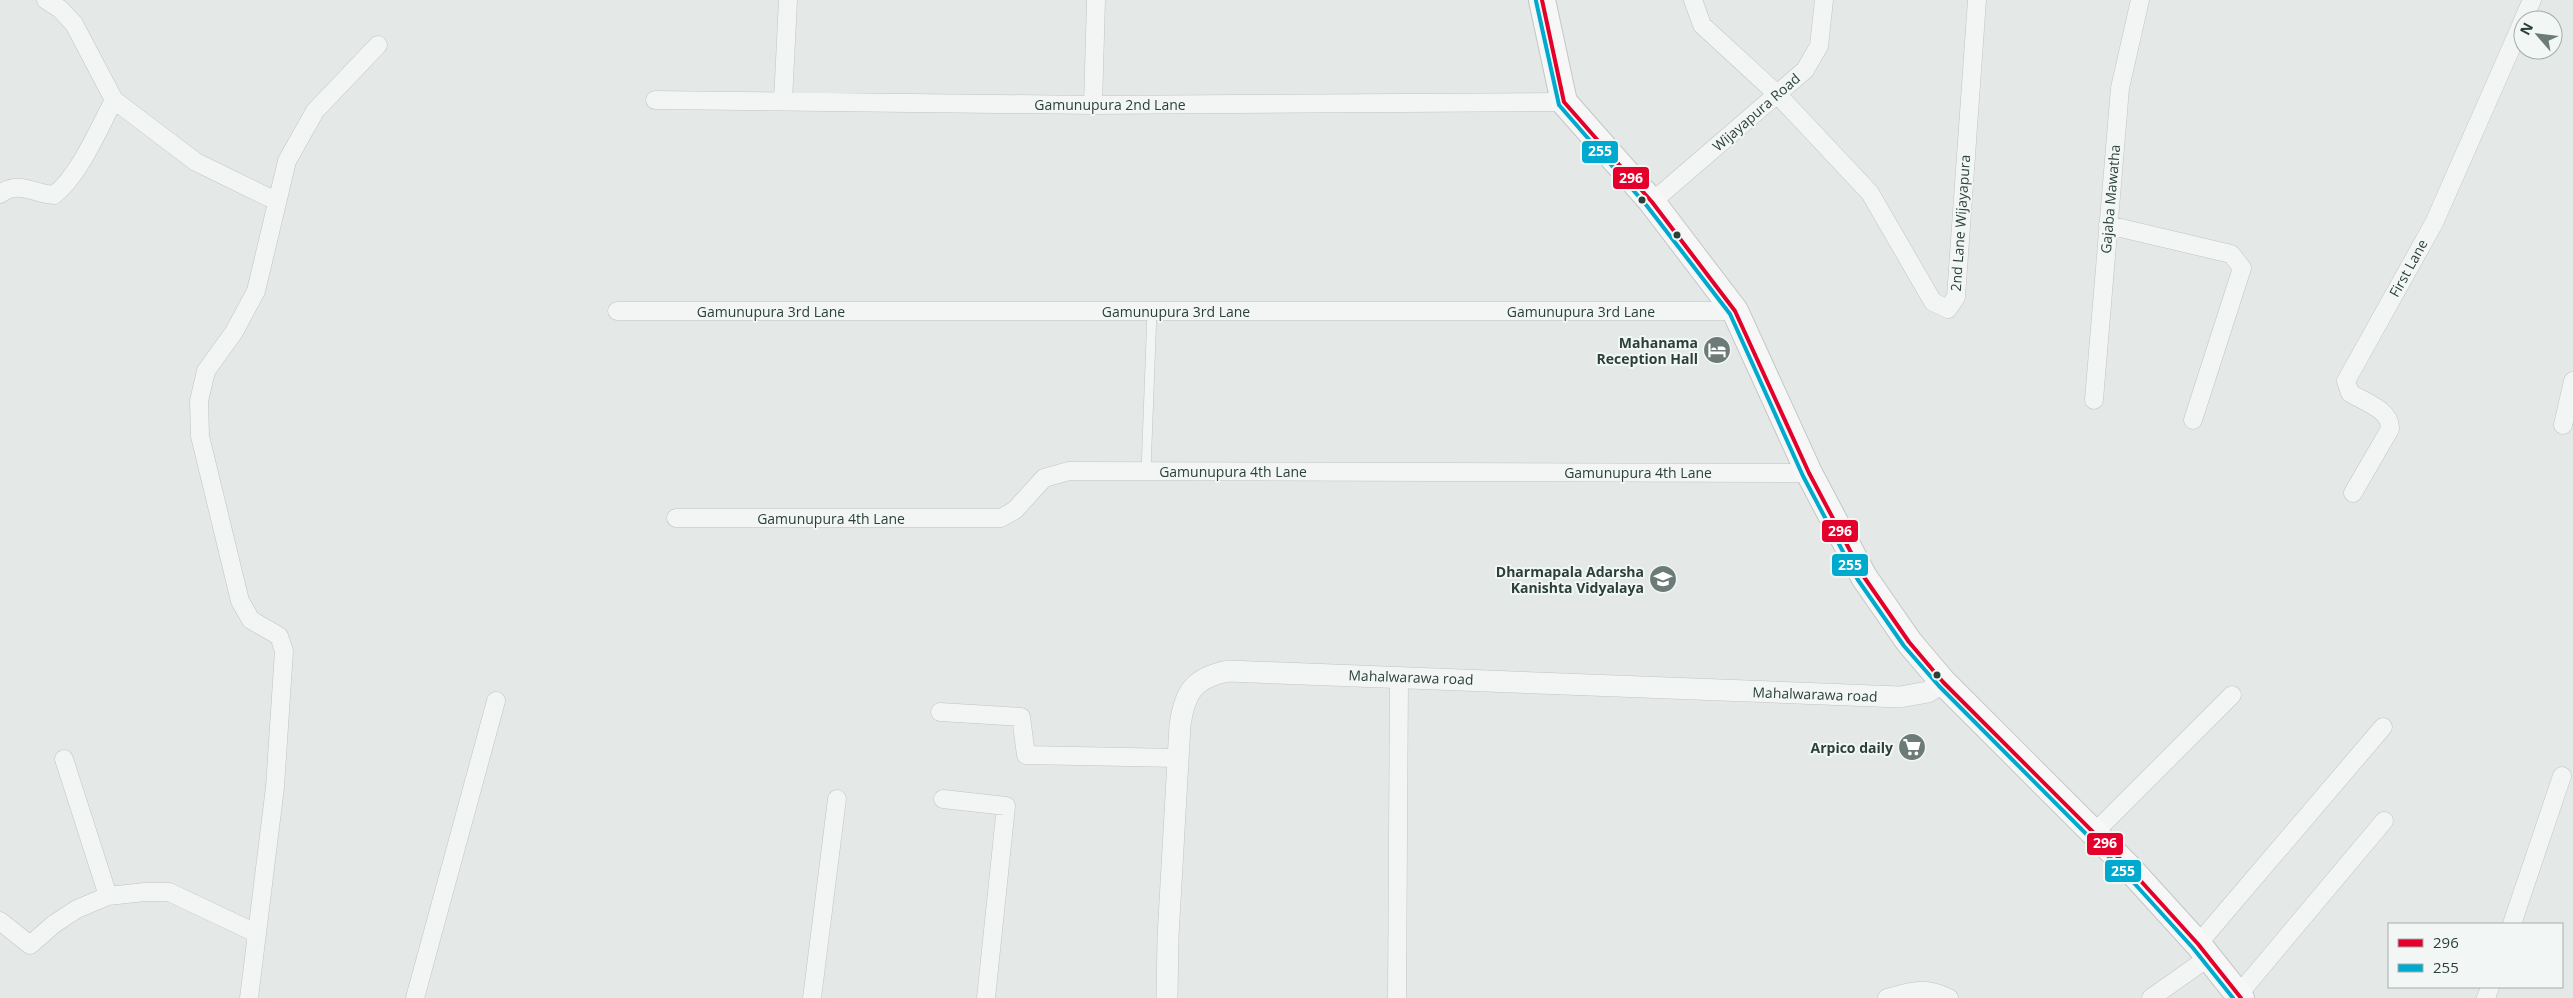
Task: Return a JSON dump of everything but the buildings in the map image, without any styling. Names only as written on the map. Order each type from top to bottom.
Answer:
[{"type":"main road","points":[[1542,0],[1564,102],[1652,202],[1735,311],[1809,473],[1864,577],[1909,642],[1943,682],[2094,833],[2204,950],[2239,996]]},
{"type":"street","points":[[46,0],[60,9],[74,24],[114,100],[196,162],[276,201]]},
{"type":"street","points":[[783,101],[788,0]]},
{"type":"street","points":[[1093,105],[1096,0]]},
{"type":"street","name":"2nd Lane Wijayapura","points":[[1693,0],[1702,25],[1778,95],[1870,193],[1933,302],[1948,309],[1956,297],[1977,0]]},
{"type":"street","name":"Wijayapura Road","points":[[1652,202],[1805,70],[1819,46],[1824,0]]},
{"type":"street","name":"Gajaba Mawatha","points":[[2094,400],[2120,88],[2140,0]]},
{"type":"street","name":"First Lane","points":[[2353,493],[2390,429],[2390,420],[2386,415],[2350,393],[2346,381],[2434,223],[2513,43]]},
{"type":"street","points":[[249,998],[275,787],[284,651],[278,636],[251,620],[240,601],[200,436],[199,401],[206,371],[234,332],[256,291],[266,257],[276,201],[287,161],[316,111],[378,45]]},
{"type":"street","points":[[0,194],[7,189],[18,186],[46,195],[54,195],[60,191],[72,175],[114,100]]},
{"type":"street","name":"Gamunupura 2nd Lane","points":[[655,100],[1093,105],[1564,102]]},
{"type":"street","points":[[2108,225],[2231,254],[2242,268],[2193,420]]},
{"type":"street","name":"Gamunupura 3rd Lane","points":[[617,310],[1735,311]]},
{"type":"street","points":[[2563,425],[2573,381]]},
{"type":"street","name":"Gamunupura 4th Lane","points":[[676,518],[1001,518],[1015,510],[1044,478],[1069,471],[1809,473]]},
{"type":"street","name":"Mahalwarawa road","points":[[1167,998],[1168,937],[1178,758],[1183,704],[1190,690],[1211,674],[1228,671],[1900,697],[1928,692],[1943,682]]},
{"type":"street","points":[[1397,998],[1400,677]]},
{"type":"street","points":[[2094,833],[2232,694]]},
{"type":"street","points":[[415,998],[496,701]]},
{"type":"street","points":[[940,712],[1021,717],[1026,755],[1178,758]]},
{"type":"street","points":[[2150,998],[2204,950],[2383,727]]},
{"type":"street","points":[[64,759],[108,896]]},
{"type":"street","points":[[2512,923],[2562,776]]},
{"type":"street","points":[[943,799],[1006,806],[986,998]]},
{"type":"street","points":[[812,998],[837,800]]},
{"type":"street","points":[[2239,996],[2384,821]]},
{"type":"street","points":[[0,921],[30,945],[54,924],[77,909],[108,896],[145,892],[169,892],[256,933]]},
{"type":"street","points":[[1887,998],[1920,990],[1930,990],[1949,998]]},
{"type":"lane","points":[[1146,471],[1152,311]]},
{"type":"transit line","name":"296","points":[[1542,0],[1564,102],[1652,202],[1735,311],[1809,473],[1864,577],[1909,642],[1943,682],[2129,868],[2198,944],[2241,998]]},
{"type":"transit line","name":"255","points":[[1536,1],[1559,105],[1647,206],[1730,314],[1803,476],[1858,580],[1904,646],[1939,686],[2124,872],[2193,948],[2233,998]]},
{"type":"place","name":"Mahanama Reception Hall","points":[[1717,350]]},
{"type":"place","name":"Dharmapala Adarsha Kanishta Vidyalaya","points":[[1663,579]]},
{"type":"place","name":"Arpico daily","points":[[1912,747]]}]
